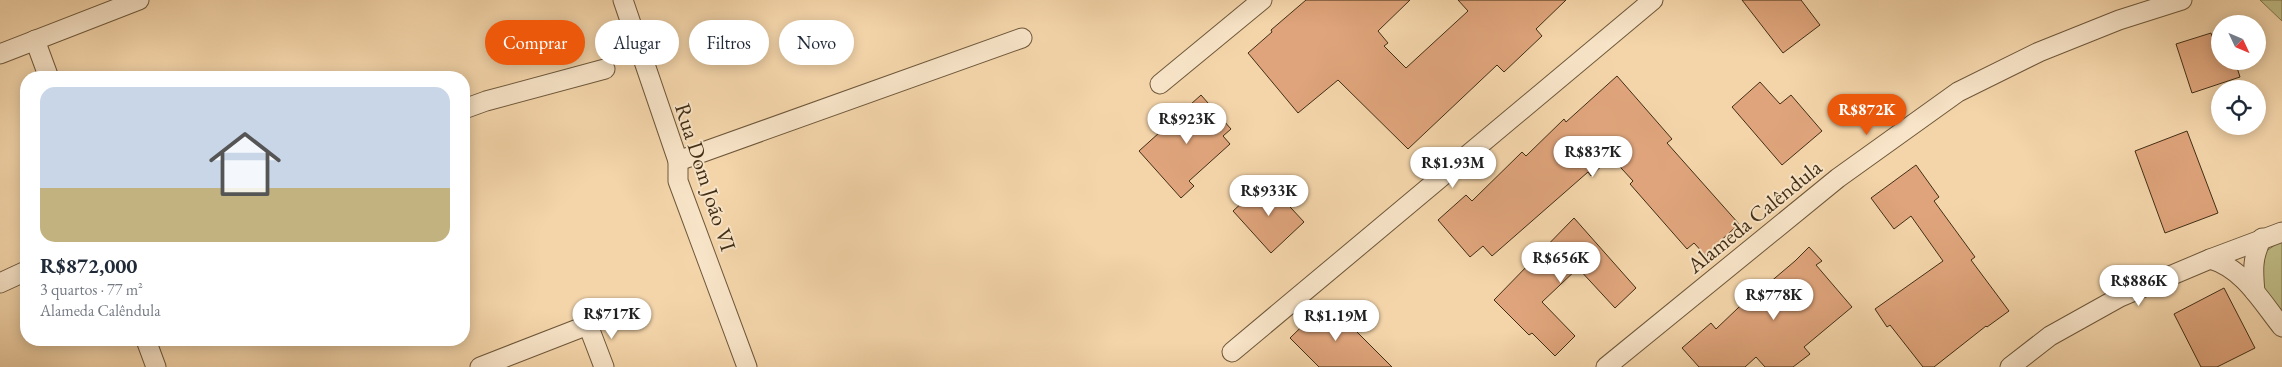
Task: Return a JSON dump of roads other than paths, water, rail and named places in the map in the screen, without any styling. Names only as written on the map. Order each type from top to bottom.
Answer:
[{"type":"street","points":[[0,54],[139,0]]},
{"type":"street","name":"Rua Dom João VI","points":[[623,0],[678,161],[678,181],[747,367]]},
{"type":"street","points":[[1160,84],[1262,0]]},
{"type":"street","points":[[1232,352],[1653,0]]},
{"type":"street","name":"Alameda Calêndula","points":[[1606,367],[1838,178],[1958,92],[2039,52],[2119,20],[2182,0]]},
{"type":"street","points":[[678,161],[1022,38]]},
{"type":"street","points":[[35,40],[46,71]]},
{"type":"street","points":[[470,107],[605,69]]},
{"type":"street","points":[[2010,367],[2050,336],[2120,297],[2262,238],[2282,232]]},
{"type":"street","points":[[2255,292],[2252,266],[2255,252],[2262,238]]},
{"type":"street","points":[[2210,259],[2223,263],[2235,270],[2282,327]]},
{"type":"street","points":[[0,282],[20,274]]},
{"type":"street","points":[[480,367],[588,325],[604,367]]},
{"type":"street","points":[[148,346],[156,367]]}]
